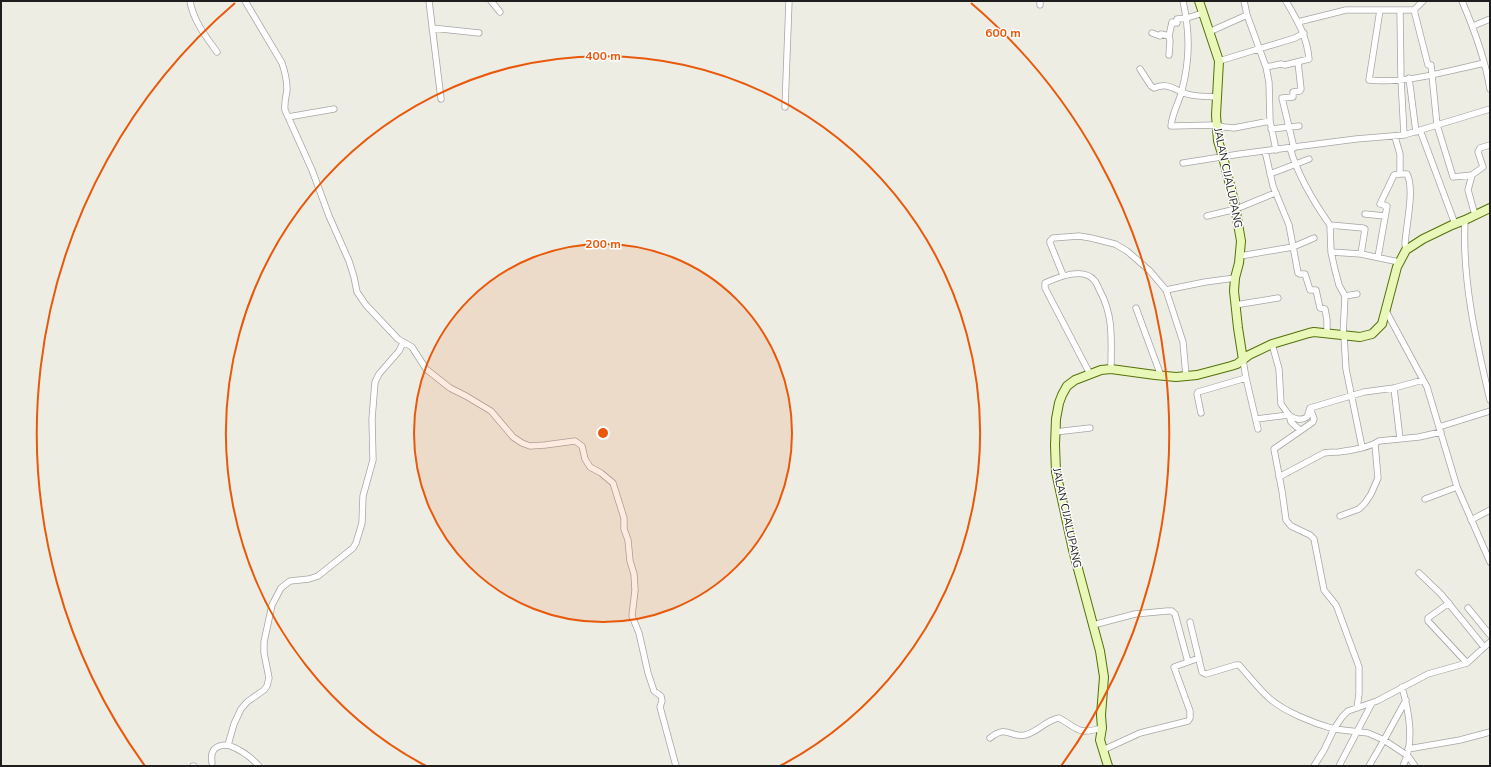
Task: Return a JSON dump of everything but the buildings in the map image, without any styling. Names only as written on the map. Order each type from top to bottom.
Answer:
[{"type":"street","points":[[190,1],[193,12],[201,29],[217,52]]},
{"type":"street","points":[[245,1],[282,63],[286,75],[287,88],[284,103],[285,110],[312,170],[329,216],[349,261],[358,295],[390,332],[403,343],[412,347],[426,369],[450,388],[491,411],[513,437],[530,446],[575,441],[582,446],[585,459],[590,467],[601,473],[613,483],[624,518],[624,529],[628,540],[630,561],[634,574],[635,590],[632,616],[639,632],[648,673],[654,690],[661,696],[662,701],[660,707],[676,766]]},
{"type":"street","points":[[429,1],[441,99]]},
{"type":"street","points":[[491,1],[500,12]]},
{"type":"street","points":[[785,107],[789,1]]},
{"type":"street","points":[[1183,1],[1187,18],[1189,48],[1182,91],[1172,116],[1171,126],[1216,125],[1234,128],[1270,121]]},
{"type":"street","name":"JALAN CIJALUPANG","points":[[1108,766],[1100,740],[1102,728],[1101,715],[1104,677],[1100,651],[1073,550],[1056,472],[1055,432],[1059,402],[1064,390],[1075,380],[1090,374],[1111,369],[1161,376],[1186,376],[1214,372],[1237,364],[1243,360],[1234,291],[1241,241],[1236,208],[1224,157],[1218,141],[1216,125],[1216,97],[1219,61],[1199,1]]},
{"type":"street","points":[[1244,1],[1247,15],[1266,66],[1269,82],[1270,121],[1276,150]]},
{"type":"street","points":[[1266,66],[1309,59],[1307,42],[1304,33],[1286,1]]},
{"type":"street","points":[[1298,22],[1346,10],[1414,10],[1423,1]]},
{"type":"street","points":[[1462,1],[1473,26],[1490,89]]},
{"type":"street","points":[[1380,10],[1368,80],[1380,81],[1433,75],[1484,63]]},
{"type":"street","points":[[1400,10],[1401,79],[1404,135]]},
{"type":"street","points":[[1414,10],[1428,65],[1431,65],[1437,125],[1453,177],[1472,175],[1483,166],[1478,150],[1490,145]]},
{"type":"street","points":[[1169,55],[1169,36],[1172,22],[1177,23],[1177,19],[1187,18],[1203,12]]},
{"type":"street","points":[[1209,32],[1247,15]]},
{"type":"street","points":[[1473,26],[1490,19]]},
{"type":"street","points":[[432,28],[479,33]]},
{"type":"street","points":[[1152,33],[1160,36],[1161,34],[1169,36]]},
{"type":"street","points":[[1219,61],[1295,38],[1304,33]]},
{"type":"street","points":[[1298,62],[1301,89],[1300,91],[1294,92],[1293,97],[1282,98],[1284,110],[1286,110],[1294,164],[1317,207],[1330,225],[1331,252],[1339,285],[1345,296],[1344,335],[1346,370],[1362,447]]},
{"type":"street","points":[[1140,69],[1151,86],[1154,88],[1162,85],[1172,86],[1188,94],[1216,97]]},
{"type":"street","points":[[1409,78],[1418,131],[1455,224]]},
{"type":"street","points":[[1183,163],[1356,139],[1395,137],[1490,108]]},
{"type":"street","points":[[288,118],[334,109]]},
{"type":"street","points":[[1271,129],[1299,126]]},
{"type":"street","points":[[1395,137],[1400,154],[1400,174]]},
{"type":"street","points":[[1265,151],[1270,174],[1294,247],[1298,273],[1305,274],[1310,290],[1316,290],[1320,308],[1325,309],[1327,334]]},
{"type":"street","points":[[1270,174],[1309,159]]},
{"type":"street","points":[[1378,257],[1387,206],[1380,204],[1394,175],[1400,174],[1407,174],[1410,183],[1406,250]]},
{"type":"street","points":[[1472,175],[1468,190],[1475,215]]},
{"type":"street","points":[[1207,216],[1236,208],[1276,193]]},
{"type":"street","points":[[1258,429],[1243,360],[1249,355],[1272,344],[1314,332],[1360,337],[1372,334],[1382,324],[1399,262],[1406,250],[1423,239],[1490,208]]},
{"type":"street","points":[[1365,214],[1385,216]]},
{"type":"street","points":[[1465,220],[1464,247],[1474,327],[1490,400]]},
{"type":"street","points":[[1330,225],[1364,229],[1361,254]]},
{"type":"street","points":[[1063,275],[1050,243],[1053,238],[1079,236],[1092,238],[1115,244],[1127,251],[1145,267],[1166,290],[1183,342],[1186,376]]},
{"type":"street","points":[[1240,256],[1294,247],[1314,238]]},
{"type":"street","points":[[1331,252],[1361,254],[1399,262]]},
{"type":"street","points":[[1090,374],[1044,288],[1045,283],[1063,275],[1080,274],[1095,280],[1109,309],[1111,369]]},
{"type":"street","points":[[1166,290],[1235,278]]},
{"type":"street","points":[[1345,296],[1357,294]]},
{"type":"street","points":[[1235,305],[1278,298]]},
{"type":"street","points":[[1136,308],[1161,376]]},
{"type":"street","points":[[1386,311],[1423,380],[1430,397],[1457,487],[1490,562]]},
{"type":"street","points":[[228,745],[234,724],[241,709],[247,702],[264,690],[267,686],[269,678],[264,653],[264,642],[272,604],[281,588],[290,581],[309,579],[318,576],[356,543],[362,523],[363,496],[373,460],[372,419],[375,382],[379,374],[399,351],[403,343]]},
{"type":"street","points":[[1272,344],[1278,369],[1281,404],[1292,422],[1300,430]]},
{"type":"street","points":[[1201,413],[1198,392],[1246,378]]},
{"type":"street","points":[[1310,408],[1351,396],[1394,388],[1423,380]]},
{"type":"street","points":[[1394,388],[1400,439]]},
{"type":"street","points":[[1256,419],[1288,414],[1295,419],[1305,419],[1310,408]]},
{"type":"street","points":[[1310,408],[1314,421],[1274,449],[1286,520],[1290,526],[1310,535],[1314,539],[1324,590],[1336,605],[1357,661],[1360,680],[1357,708]]},
{"type":"street","points":[[1279,477],[1324,453],[1362,447],[1375,444],[1379,441],[1419,437],[1490,410]]},
{"type":"street","points":[[1055,432],[1090,428]]},
{"type":"street","points":[[1340,516],[1359,509],[1371,494],[1378,478],[1375,444]]},
{"type":"street","points":[[1425,499],[1457,487]]},
{"type":"street","points":[[1471,520],[1490,510]]},
{"type":"street","points":[[1419,573],[1449,603],[1484,647]]},
{"type":"street","points":[[1449,603],[1428,618],[1428,621],[1467,663]]},
{"type":"street","points":[[1468,608],[1490,635]]},
{"type":"street","points":[[1092,625],[1135,614],[1167,611],[1172,612],[1175,614],[1188,662]]},
{"type":"street","points":[[1190,622],[1203,673],[1236,665],[1239,666],[1269,698],[1281,707],[1322,726],[1374,735],[1408,756],[1415,766]]},
{"type":"street","points":[[1314,766],[1334,729],[1345,713],[1372,703],[1428,674],[1467,663],[1490,642]]},
{"type":"street","points":[[1103,750],[1140,733],[1188,721],[1190,718],[1190,711],[1174,669],[1175,666],[1199,658]]},
{"type":"street","points":[[1402,687],[1410,721],[1408,756],[1403,766]]},
{"type":"street","points":[[1369,766],[1406,700]]},
{"type":"street","points":[[1339,766],[1372,703]]},
{"type":"street","points":[[990,738],[996,732],[1005,731],[1026,735],[1050,720],[1059,718],[1081,731],[1088,732],[1102,728]]},
{"type":"street","points":[[1408,749],[1460,740],[1490,732]]},
{"type":"street","points":[[212,763],[211,756],[214,750],[223,745],[228,745],[243,753],[259,766]]}]
